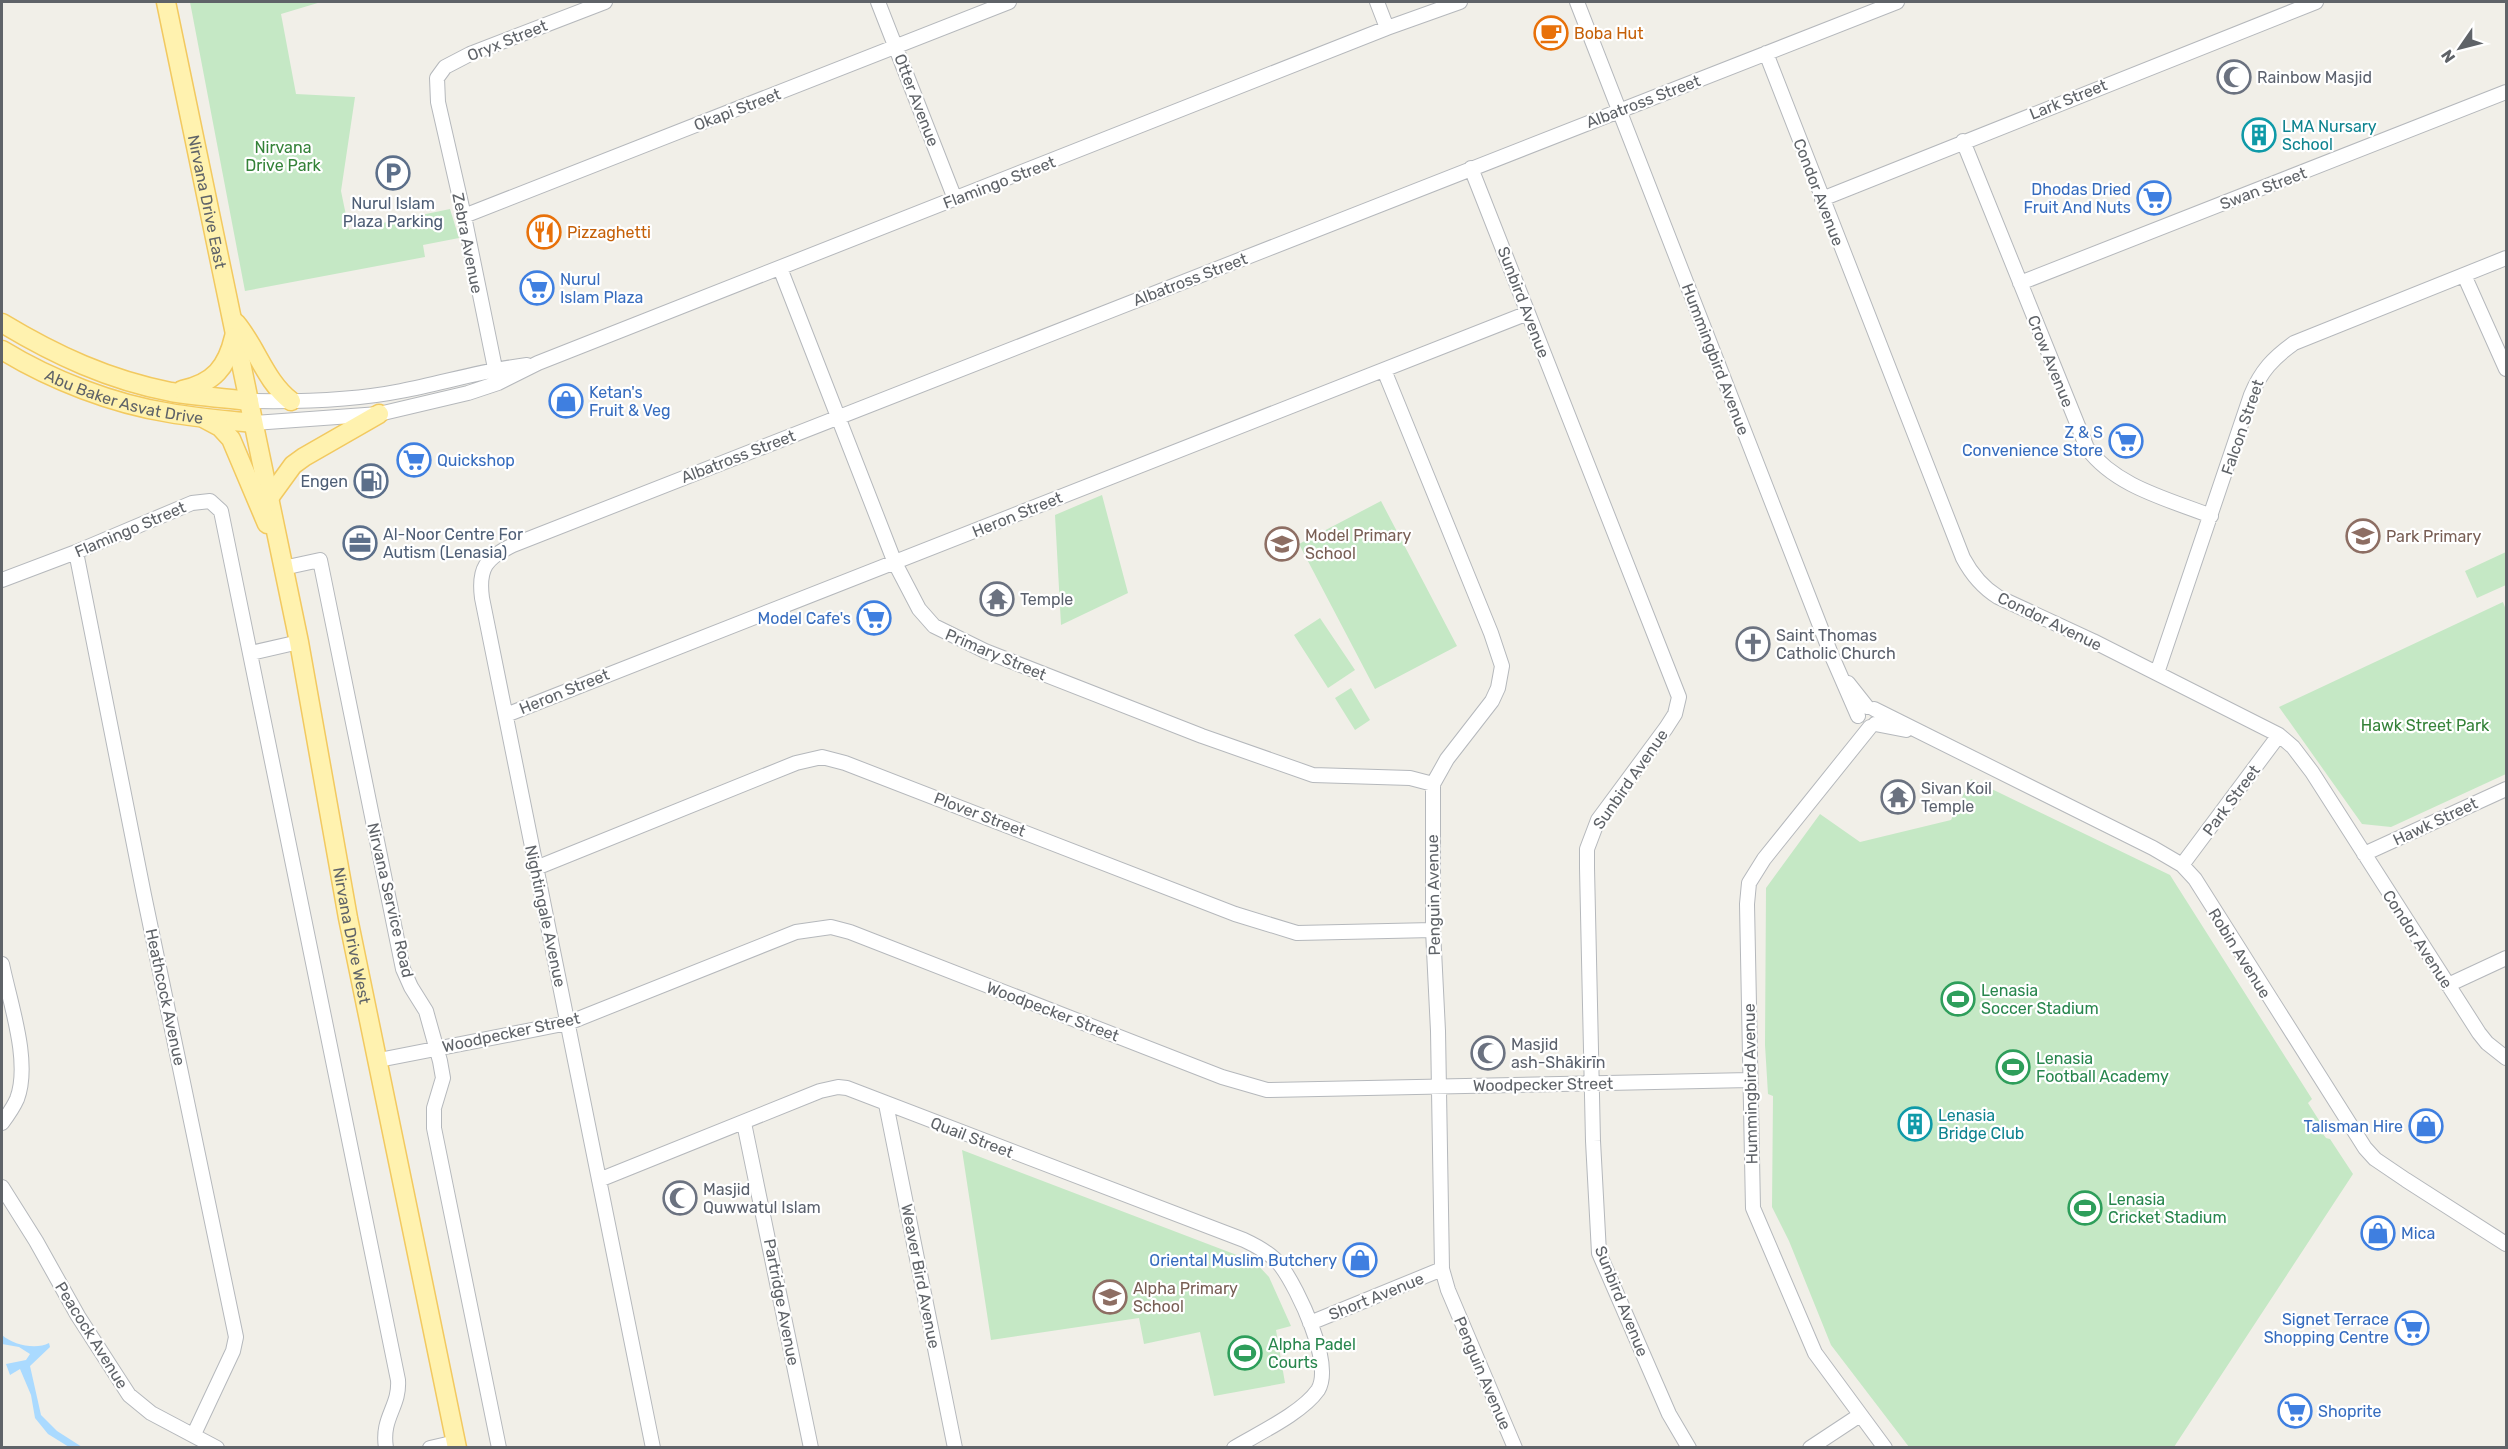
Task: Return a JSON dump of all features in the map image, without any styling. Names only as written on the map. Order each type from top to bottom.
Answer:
[{"type":"main road","name":"Nirvana Drive East","points":[[166,2],[253,423]]},
{"type":"main road","name":"Abu Baker Asvat Drive","points":[[2,323],[70,360],[119,378],[172,392],[249,401]]},
{"type":"main road","points":[[172,392],[197,387],[222,368],[231,352],[234,326]]},
{"type":"main road","points":[[234,326],[253,348],[275,387],[291,401]]},
{"type":"main road","name":"Abu Baker Asvat Drive","points":[[2,350],[48,373],[102,395],[169,413],[253,423]]},
{"type":"main road","points":[[269,498],[293,465],[379,414]]},
{"type":"main road","points":[[202,417],[220,427],[231,439],[280,559]]},
{"type":"main road","name":"Nirvana Drive West","points":[[253,423],[299,642],[348,918],[379,1060],[456,1445]]},
{"type":"street","name":"Oryx Street","points":[[438,102],[437,78],[445,67],[470,54],[605,2]]},
{"type":"street","name":"Otter Avenue","points":[[878,2],[955,199]]},
{"type":"street","name":"Okapi Street","points":[[464,216],[1009,2]]},
{"type":"street","points":[[1377,2],[1388,28]]},
{"type":"street","name":"Flamingo Street","points":[[253,423],[379,414],[498,383],[538,363],[1388,28],[1460,2]]},
{"type":"street","name":"Hummingbird Avenue","points":[[1577,2],[1827,643],[1840,672],[1867,717],[1850,750],[1764,859],[1749,883],[1747,904],[1751,1178],[1755,1217],[1815,1353],[1885,1448]]},
{"type":"street","name":"Albatross Street","points":[[487,562],[513,545],[1897,2]]},
{"type":"street","name":"Lark Street","points":[[1822,199],[2316,2]]},
{"type":"street","name":"Condor Avenue","points":[[1766,53],[1964,558],[1974,577],[1998,597],[2157,673],[2279,735],[2293,747],[2312,772],[2483,1038],[2506,1058]]},
{"type":"street","name":"Swan Street","points":[[2020,283],[2506,92]]},
{"type":"street","name":"Zebra Avenue","points":[[438,102],[464,216],[493,369],[498,383]]},
{"type":"street","name":"Crow Avenue","points":[[1963,141],[2080,433],[2094,457],[2108,470],[2129,483],[2211,516]]},
{"type":"street","name":"Sunbird Avenue","points":[[1471,168],[1679,697],[1675,714],[1666,728],[1598,820],[1587,849],[1596,1221],[1599,1252],[1669,1414],[1689,1448]]},
{"type":"street","name":"Falcon Street","points":[[2157,673],[2251,395],[2257,380],[2269,362],[2294,343],[2506,258]]},
{"type":"street","name":"Primary Street","points":[[780,268],[895,563],[926,619],[942,632],[1202,736],[1313,775],[1410,778],[1433,784]]},
{"type":"street","points":[[2464,275],[2506,369]]},
{"type":"street","name":"Heron Street","points":[[506,715],[1528,313]]},
{"type":"street","name":"Flamingo Street","points":[[249,401],[327,400],[402,391],[493,369],[538,363]]},
{"type":"street","name":"Penguin Avenue","points":[[1384,370],[1491,633],[1502,666],[1498,688],[1492,701],[1447,759],[1433,784],[1432,930],[1439,1087],[1442,1269],[1448,1290],[1511,1446]]},
{"type":"street","name":"Flamingo Street","points":[[2,580],[76,552],[192,503],[210,501],[221,511],[224,520],[251,653]]},
{"type":"street","name":"Heathcock Avenue","points":[[76,552],[144,895],[236,1337],[233,1351],[194,1434]]},
{"type":"street","name":"Nirvana Service Road","points":[[280,559],[320,560],[403,969],[426,1011],[438,1048],[443,1078],[434,1108],[435,1128],[499,1448]]},
{"type":"street","name":"Nightingale Avenue","points":[[487,562],[481,578],[482,598],[653,1448]]},
{"type":"street","points":[[299,642],[251,653],[398,1380],[398,1395],[384,1428],[386,1448]]},
{"type":"street","name":"Robin Avenue","points":[[1867,717],[1902,722],[1917,732],[2153,848],[2182,865],[2194,879],[2365,1148],[2388,1168],[2506,1244]]},
{"type":"street","name":"Park Street","points":[[2182,865],[2279,735]]},
{"type":"street","name":"Plover Street","points":[[536,868],[796,763],[822,757],[845,763],[1235,914],[1284,930],[1311,933],[1432,930]]},
{"type":"street","name":"Hawk Street","points":[[2364,854],[2506,789]]},
{"type":"street","name":"Woodpecker Street","points":[[379,1060],[568,1023],[796,932],[831,927],[850,932],[1253,1087],[1281,1090],[1750,1080]]},
{"type":"street","points":[[2448,985],[2506,958]]},
{"type":"street","points":[[2,964],[22,1059],[18,1097],[13,1109],[2,1123]]},
{"type":"street","name":"Quail Street","points":[[599,1180],[820,1092],[838,1087],[846,1088],[1257,1246],[1281,1267],[1310,1323],[1322,1357],[1323,1376],[1317,1391],[1303,1405],[1234,1448]]},
{"type":"street","name":"Weaver Bird Avenue","points":[[886,1104],[955,1448]]},
{"type":"street","name":"Partridge Avenue","points":[[744,1123],[811,1448]]},
{"type":"street","name":"Peacock Avenue","points":[[2,1187],[118,1381],[138,1404],[217,1448]]},
{"type":"street","name":"Short Avenue","points":[[1310,1323],[1442,1269]]},
{"type":"street","points":[[1810,1448],[1860,1414]]},
{"type":"street","points":[[430,1448],[456,1445]]},
{"type":"green space","name":"Nirvana Drive Park","points":[[190,2],[321,2],[281,14],[296,94],[355,97],[341,191],[349,230],[450,209],[459,238],[423,245],[425,257],[245,291]]},
{"type":"green space","points":[[1102,495],[1128,593],[1061,625],[1055,515]]},
{"type":"green space","points":[[1381,501],[1457,646],[1375,689],[1299,544]]},
{"type":"green space","points":[[2506,552],[2506,585],[2477,598],[2465,571]]},
{"type":"green space","name":"Hawk Street Park","points":[[2503,602],[2506,610],[2506,774],[2391,827],[2362,824],[2279,707]]},
{"type":"green space","points":[[1320,618],[1355,670],[1328,688],[1294,635]]},
{"type":"green space","points":[[1351,688],[1370,720],[1355,730],[1335,698]]},
{"type":"green space","points":[[1971,779],[2170,875],[2312,1099],[2308,1103],[2322,1125],[2320,1130],[2326,1138],[2330,1139],[2353,1174],[2174,1447],[1909,1447],[1831,1345],[1789,1241],[1772,1207],[1773,1096],[1768,1094],[1765,1045],[1766,888],[1820,814],[1860,842],[1951,820]]},
{"type":"green space","points":[[962,1150],[1255,1262],[1269,1277],[1291,1326],[1276,1330],[1285,1383],[1214,1396],[1200,1332],[1144,1344],[1139,1318],[991,1340]]},
{"type":"water","points":[[2,1335],[25,1345],[38,1346],[49,1343],[50,1347],[30,1366],[41,1415],[57,1431],[82,1447],[69,1447],[48,1434],[35,1418],[31,1395],[20,1369],[10,1375],[6,1364],[26,1360],[30,1354],[19,1347],[2,1344]]},
{"type":"place","name":"Boba Hut","points":[[1551,33]]},
{"type":"place","name":"Rainbow Masjid","points":[[2234,77]]},
{"type":"place","name":"LMA Nursary School","points":[[2259,135]]},
{"type":"place","name":"Nurul Islam Plaza Parking","points":[[393,173]]},
{"type":"place","name":"Dhodas Dried Fruit And Nuts","points":[[2154,198]]},
{"type":"place","name":"Pizzaghetti","points":[[544,232]]},
{"type":"place","name":"Nurul Islam Plaza","points":[[537,288]]},
{"type":"place","name":"Ketan's Fruit & Veg","points":[[566,401]]},
{"type":"place","name":"Z & S Convenience Store","points":[[2126,441]]},
{"type":"place","name":"Quickshop","points":[[414,460]]},
{"type":"place","name":"Engen","points":[[371,481]]},
{"type":"place","name":"Park Primary","points":[[2363,536]]},
{"type":"place","name":"Al-Noor Centre For Autism (Lenasia)","points":[[360,543]]},
{"type":"place","name":"Model Primary School","points":[[1282,544]]},
{"type":"place","name":"Temple","points":[[997,599]]},
{"type":"place","name":"Model Cafe's","points":[[874,618]]},
{"type":"place","name":"Saint Thomas Catholic Church","points":[[1753,644]]},
{"type":"place","name":"Sivan Koil Temple","points":[[1898,797]]},
{"type":"place","name":"Lenasia Soccer Stadium","points":[[1958,999]]},
{"type":"place","name":"Masjid ash-Shākirīn","points":[[1488,1053]]},
{"type":"place","name":"Lenasia Football Academy","points":[[2013,1067]]},
{"type":"place","name":"Lenasia Bridge Club","points":[[1915,1124]]},
{"type":"place","name":"Talisman Hire","points":[[2426,1126]]},
{"type":"place","name":"Masjid Quwwatul Islam","points":[[680,1198]]},
{"type":"place","name":"Lenasia Cricket Stadium","points":[[2085,1208]]},
{"type":"place","name":"Mica","points":[[2378,1233]]},
{"type":"place","name":"Oriental Muslim Butchery","points":[[1360,1260]]},
{"type":"place","name":"Alpha Primary School","points":[[1110,1297]]},
{"type":"place","name":"Signet Terrace Shopping Centre","points":[[2412,1328]]},
{"type":"place","name":"Alpha Padel Courts","points":[[1245,1353]]},
{"type":"place","name":"Shoprite","points":[[2295,1411]]}]
